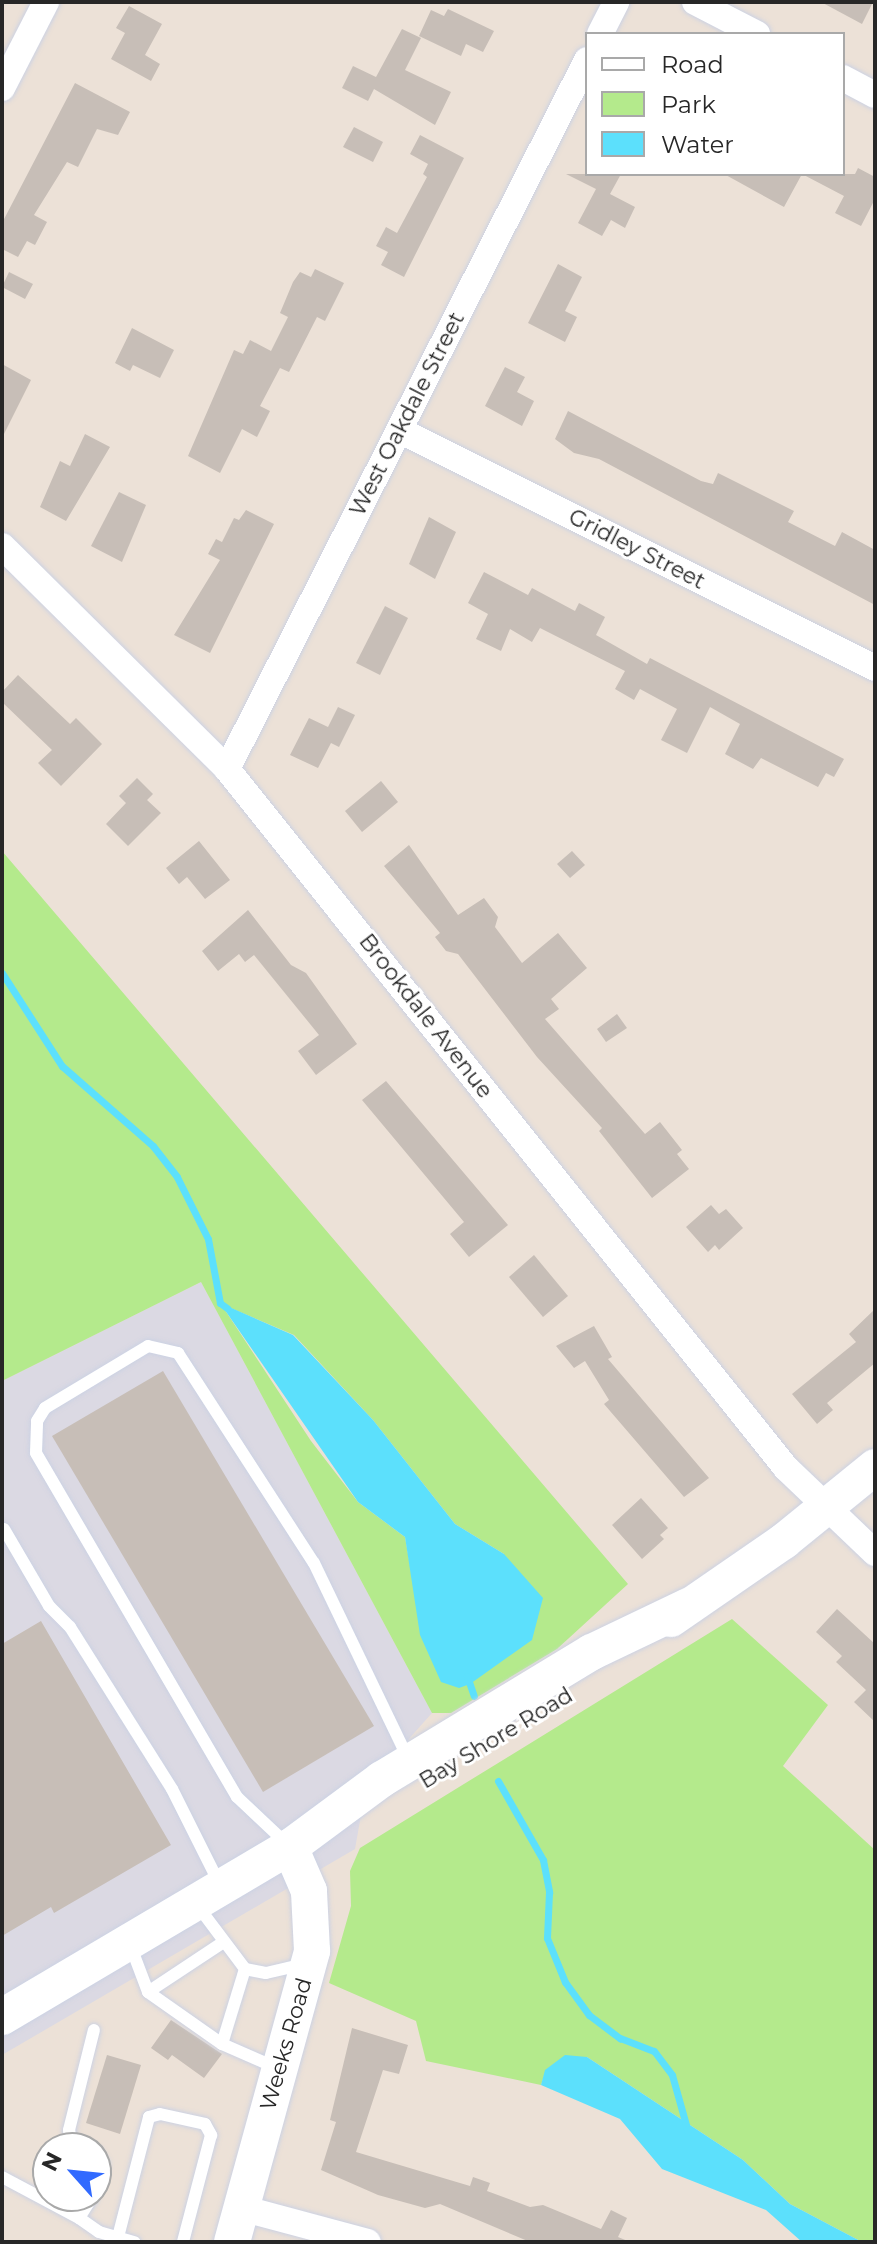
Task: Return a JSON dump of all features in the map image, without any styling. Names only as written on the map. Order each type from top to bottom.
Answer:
[{"type":"main road","name":"Bay Shore Road","points":[[290,1847],[394,1800],[606,1670],[688,1606],[826,1507],[875,1467]]},
{"type":"main road","name":"Bay Shore Road","points":[[2,2017],[290,1847],[410,1762],[592,1652],[688,1606]]},
{"type":"main road","name":"Weeks Road","points":[[236,2225],[314,1938],[312,1907],[290,1847]]},
{"type":"street","points":[[2,88],[46,2]]},
{"type":"street","points":[[601,32],[616,2]]},
{"type":"street","points":[[695,2],[753,32]]},
{"type":"street","name":"West Oakdale Street","points":[[227,769],[585,64]]},
{"type":"street","points":[[845,79],[875,95]]},
{"type":"street","name":"Gridley Street","points":[[399,430],[875,668]]},
{"type":"street","name":"Brookdale Avenue","points":[[2,546],[227,769],[786,1468],[875,1553]]},
{"type":"street","points":[[236,2225],[368,2242]]},
{"type":"lane","points":[[290,1847],[237,1797],[36,1453],[37,1421],[45,1408],[148,1346],[178,1353],[314,1563],[410,1762]]},
{"type":"lane","points":[[4,1529],[49,1606],[70,1627],[172,1789],[222,1943],[245,1969],[266,1973],[308,1964]]},
{"type":"lane","points":[[129,1942],[148,1992],[249,2060],[278,2068]]},
{"type":"lane","points":[[148,1992],[222,1943]]},
{"type":"lane","points":[[222,2044],[245,1969]]},
{"type":"lane","points":[[69,2132],[94,2030]]},
{"type":"lane","points":[[118,2237],[149,2117],[160,2114],[205,2124],[211,2135],[183,2242]]},
{"type":"lane","points":[[2,2177],[79,2218],[135,2242]]},
{"type":"lane","points":[[79,2218],[83,2212]]},
{"type":"shaded area","points":[[201,1282],[432,1713],[366,1787],[355,1849],[2,2055],[2,1381]]},
{"type":"green space","points":[[2,851],[628,1584],[557,1649],[451,1713],[432,1713],[201,1282],[2,1381]],"holes":[[[221,1304],[294,1335],[373,1420],[455,1524],[504,1554],[412,1577],[405,1537],[358,1502],[311,1441]]]},
{"type":"green space","points":[[732,1619],[828,1705],[783,1766],[875,1850],[875,2242],[862,2242],[790,2204],[743,2160],[587,2057],[546,2070],[541,2085],[426,2061],[416,2021],[329,1983],[351,1906],[350,1871],[360,1848]]},
{"type":"water","points":[[220,1303],[293,1335],[373,1420],[455,1524],[504,1554],[543,1598],[532,1640],[470,1684],[459,1688],[441,1682],[420,1635],[405,1537],[358,1502]]},
{"type":"water","points":[[565,2055],[587,2057],[743,2160],[790,2204],[862,2242],[802,2242],[766,2210],[662,2169],[620,2119],[541,2085],[545,2070]]},
{"type":"building","points":[[821,2],[873,2],[862,24]]},
{"type":"building","points":[[129,6],[162,24],[145,55],[160,64],[151,81],[111,59],[125,33],[116,28]]},
{"type":"building","points":[[448,9],[494,31],[483,52],[466,44],[461,56],[419,36],[431,10],[444,16]]},
{"type":"building","points":[[402,29],[421,38],[405,70],[451,92],[435,125],[374,89],[368,101],[342,88],[353,66],[376,77]]},
{"type":"building","points":[[75,83],[130,112],[118,135],[97,129],[78,167],[67,162],[34,215],[47,222],[35,245],[27,241],[18,257],[2,249],[2,223]]},
{"type":"building","points":[[354,127],[383,142],[373,162],[343,147]]},
{"type":"building","points":[[420,135],[464,158],[404,277],[381,265],[388,252],[376,246],[386,227],[397,233],[427,177],[423,174],[428,164],[410,154]]},
{"type":"building","points":[[858,168],[875,177],[875,199],[861,226],[835,213],[844,196],[806,176],[845,176],[855,174]]},
{"type":"building","points":[[566,174],[620,176],[610,194],[635,207],[625,228],[611,220],[602,236],[578,223],[596,189]]},
{"type":"building","points":[[728,176],[801,176],[784,207]]},
{"type":"building","points":[[558,264],[582,277],[565,311],[577,317],[565,342],[528,323]]},
{"type":"building","points":[[315,269],[344,283],[325,321],[317,317],[289,372],[280,368],[260,406],[270,411],[257,437],[242,429],[220,473],[188,456],[234,350],[243,354],[250,340],[271,351],[288,317],[280,313],[293,282],[300,272],[311,277]]},
{"type":"building","points":[[9,272],[33,284],[25,299],[2,287]]},
{"type":"building","points":[[132,328],[174,350],[160,378],[133,365],[130,371],[115,363]]},
{"type":"building","points":[[2,364],[31,380],[2,438]]},
{"type":"building","points":[[505,367],[525,377],[517,392],[534,401],[522,426],[485,406]]},
{"type":"building","points":[[568,411],[701,481],[713,484],[718,473],[794,511],[788,522],[835,546],[842,532],[875,550],[875,605],[599,459],[574,453],[555,439]]},
{"type":"building","points":[[85,434],[110,447],[66,521],[40,507],[60,461],[70,466]]},
{"type":"building","points":[[119,492],[146,505],[122,562],[91,546]]},
{"type":"building","points":[[246,510],[274,524],[210,653],[174,635],[220,560],[208,554],[216,539],[222,542],[234,518],[239,520]]},
{"type":"building","points":[[429,517],[456,532],[435,579],[409,564]]},
{"type":"building","points":[[484,572],[528,595],[532,588],[575,611],[579,603],[605,617],[596,635],[647,664],[650,658],[844,759],[834,777],[826,773],[818,787],[761,758],[753,769],[725,754],[740,724],[710,707],[687,753],[661,740],[677,709],[640,689],[634,700],[615,689],[625,671],[540,628],[532,642],[510,629],[501,651],[476,639],[488,614],[468,603]]},
{"type":"building","points":[[385,606],[408,618],[380,675],[356,663]]},
{"type":"building","points":[[18,675],[70,724],[76,718],[102,744],[61,786],[38,763],[52,750],[2,702],[2,692]]},
{"type":"building","points":[[338,707],[355,715],[339,747],[331,743],[318,768],[290,755],[309,718],[328,727]]},
{"type":"building","points":[[137,778],[153,794],[147,800],[161,813],[128,846],[106,824],[126,803],[119,796]]},
{"type":"building","points":[[381,781],[398,802],[362,832],[345,811]]},
{"type":"building","points":[[199,841],[230,880],[205,899],[187,877],[179,884],[166,868]]},
{"type":"building","points":[[409,845],[458,915],[484,898],[498,917],[495,927],[522,963],[558,933],[587,968],[551,999],[559,1009],[545,1019],[645,1134],[660,1122],[682,1150],[677,1154],[689,1169],[652,1198],[599,1131],[602,1128],[537,1057],[458,954],[446,951],[435,937],[440,933],[384,866]]},
{"type":"building","points":[[572,851],[585,865],[570,878],[557,864]]},
{"type":"building","points":[[248,910],[291,965],[306,973],[357,1044],[316,1075],[298,1051],[319,1035],[254,955],[245,962],[239,954],[218,971],[202,951]]},
{"type":"building","points":[[617,1014],[627,1028],[606,1042],[597,1029]]},
{"type":"building","points":[[386,1081],[508,1225],[469,1257],[450,1234],[464,1222],[362,1100]]},
{"type":"building","points":[[711,1205],[719,1214],[726,1209],[743,1228],[719,1250],[715,1245],[708,1252],[686,1227]]},
{"type":"building","points":[[534,1255],[568,1296],[543,1317],[509,1277]]},
{"type":"building","points":[[875,1309],[875,1363],[827,1403],[833,1410],[817,1424],[792,1394],[856,1342],[849,1334]]},
{"type":"building","points":[[594,1326],[612,1357],[608,1359],[709,1478],[684,1497],[604,1404],[609,1400],[585,1361],[574,1368],[556,1346]]},
{"type":"building","points":[[163,1371],[374,1726],[263,1792],[52,1436]]},
{"type":"building","points":[[641,1498],[668,1528],[660,1535],[664,1539],[642,1559],[612,1525]]},
{"type":"building","points":[[837,1609],[875,1644],[875,1722],[854,1702],[866,1690],[836,1662],[842,1656],[816,1632]]},
{"type":"building","points":[[41,1621],[171,1845],[54,1913],[51,1907],[2,1936],[2,1644]]},
{"type":"building","points":[[171,2020],[222,2054],[204,2078],[172,2055],[168,2060],[151,2048]]},
{"type":"building","points":[[352,2028],[408,2045],[399,2074],[383,2070],[356,2152],[470,2186],[473,2177],[490,2183],[487,2191],[530,2207],[543,2205],[601,2229],[611,2210],[627,2218],[618,2237],[630,2242],[530,2242],[440,2204],[425,2208],[378,2195],[321,2170],[336,2122],[330,2120]]},
{"type":"building","points":[[107,2055],[141,2065],[120,2134],[86,2123]]},
{"type":"waterway","points":[[2,973],[62,1066],[153,1146],[177,1177],[208,1239],[220,1303],[227,1308]]},
{"type":"waterway","points":[[467,1676],[474,1696]]},
{"type":"waterway","points":[[498,1781],[543,1860],[549,1892],[547,1938],[565,1982],[589,2015],[620,2038],[654,2051],[672,2075],[688,2132]]}]
